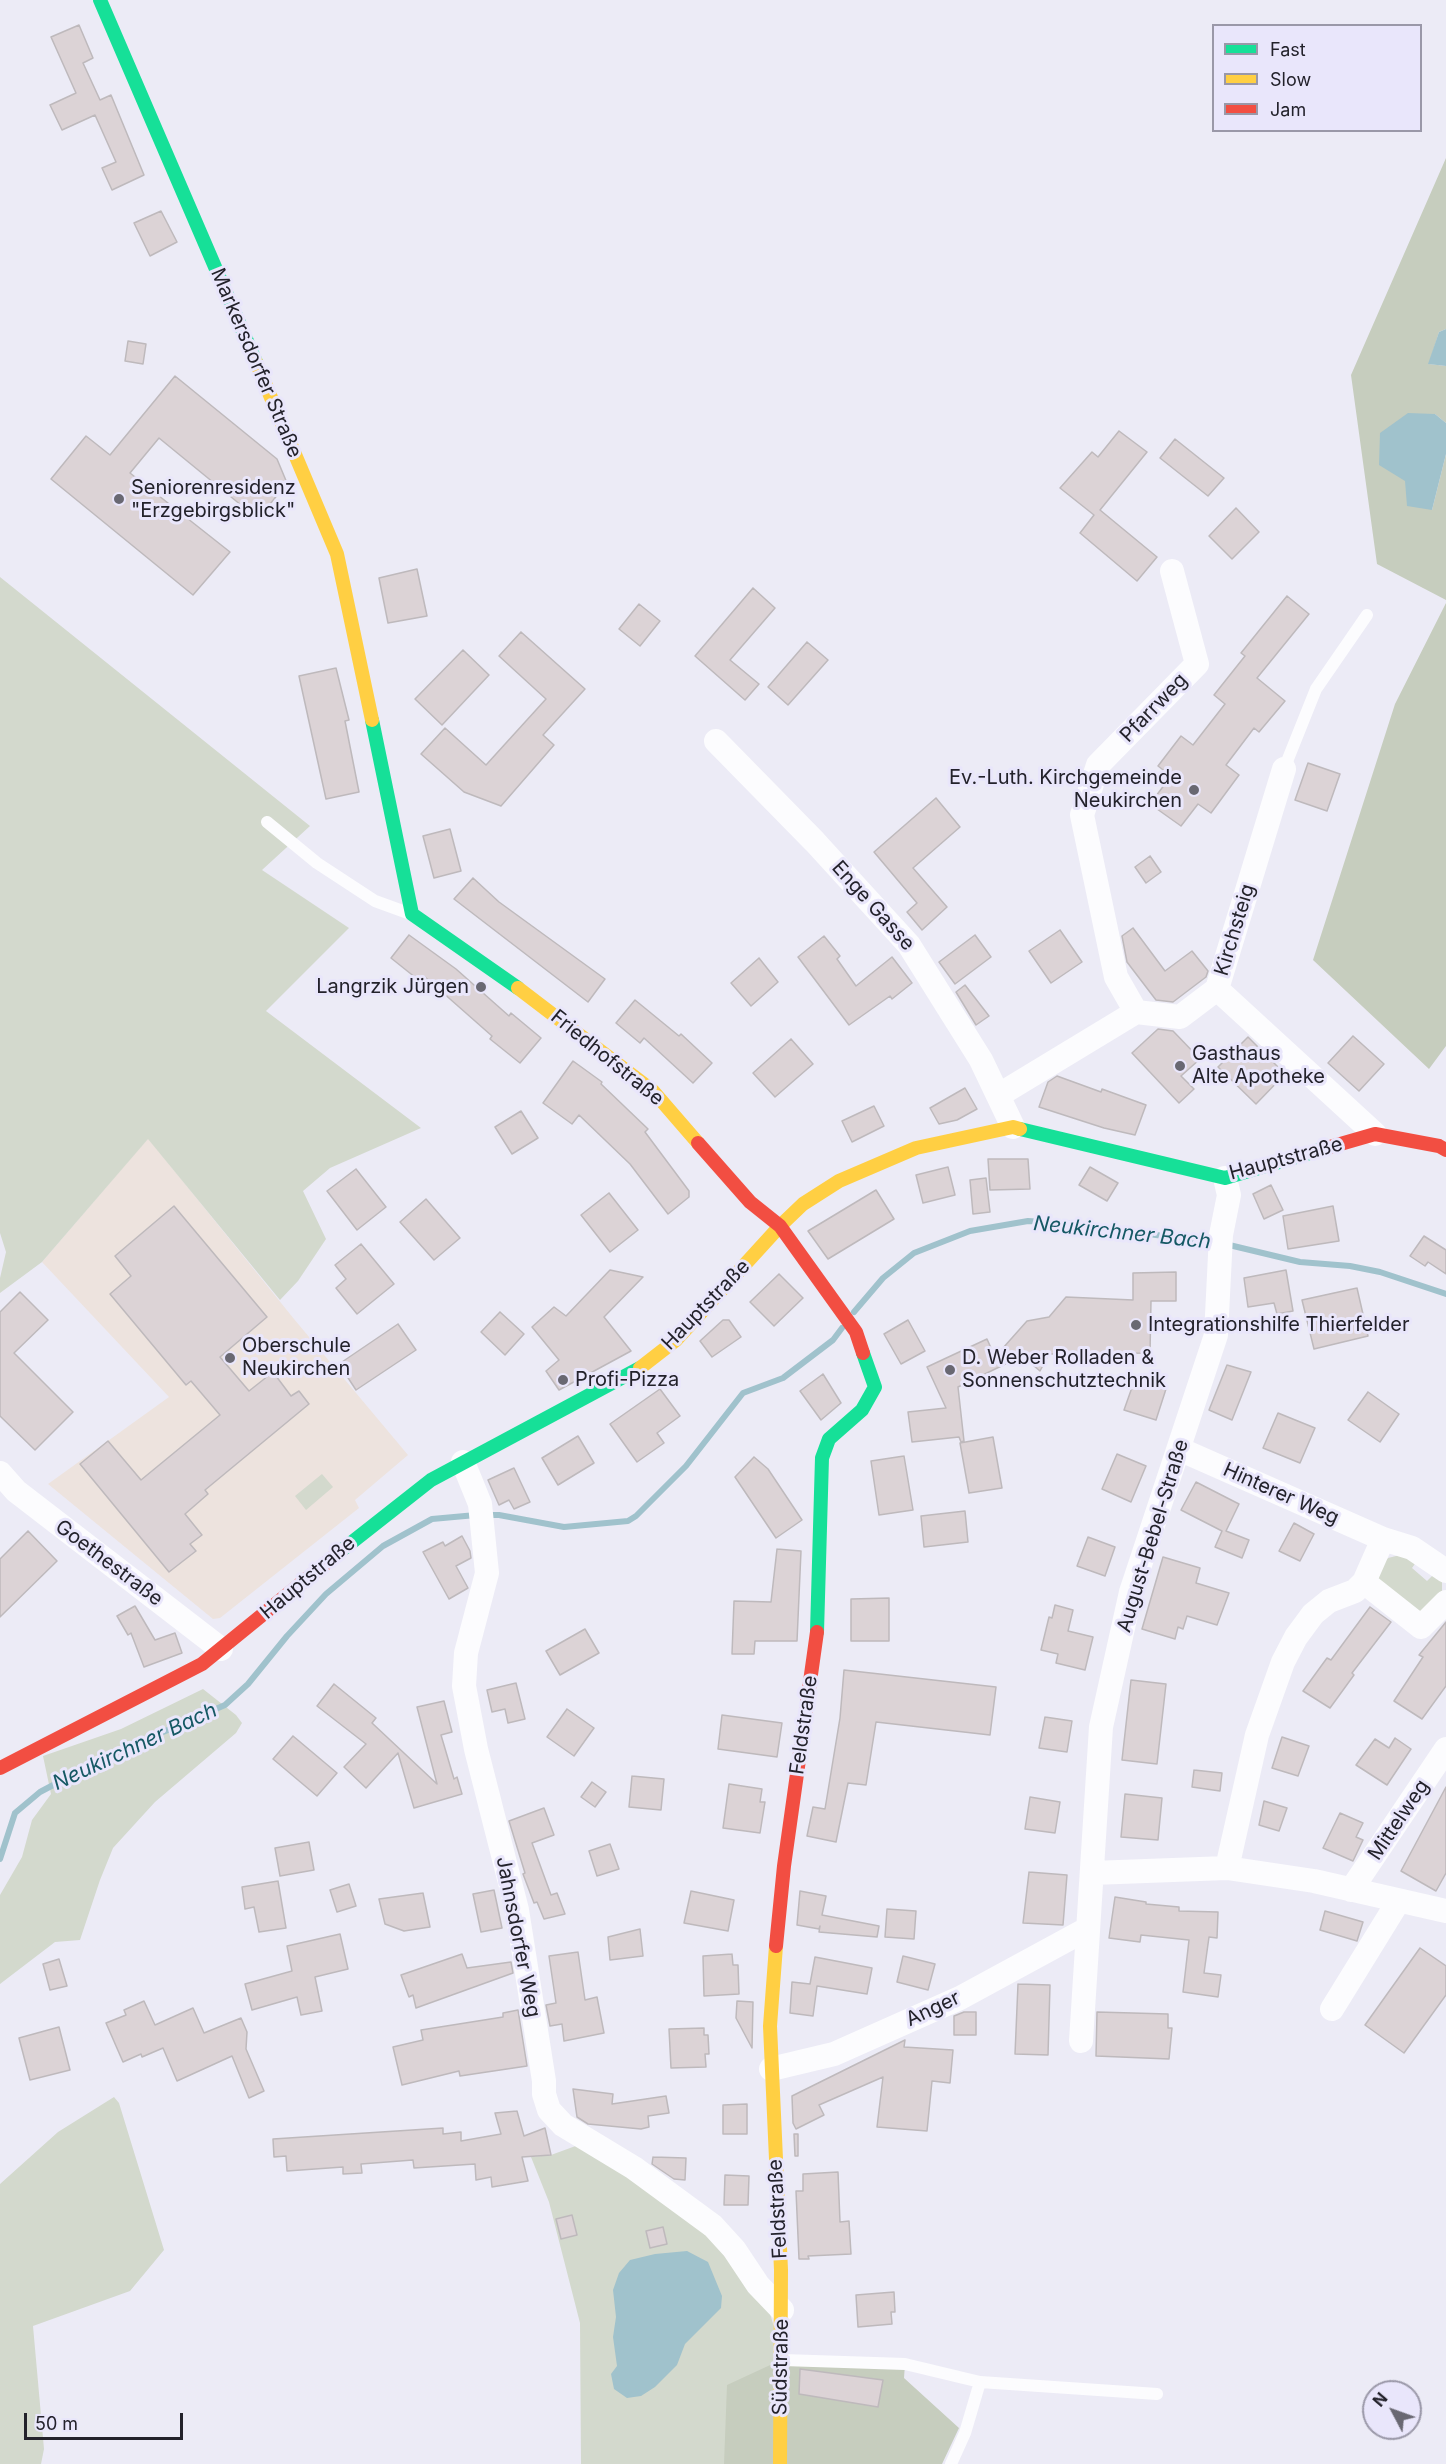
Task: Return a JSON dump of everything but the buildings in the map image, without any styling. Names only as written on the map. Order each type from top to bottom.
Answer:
[{"type":"street","name":"Markersdorfer Straße","points":[[100,0],[337,554],[412,914]]},
{"type":"street","name":"Pfarrweg","points":[[1136,1012],[1116,977],[1082,815],[1098,765],[1197,664],[1172,571]]},
{"type":"street","name":"Enge Gasse","points":[[716,741],[815,842],[909,945],[981,1060],[1013,1127]]},
{"type":"street","name":"Kirchsteig","points":[[1284,769],[1217,989],[1376,1134]]},
{"type":"street","name":"Friedhofstraße","points":[[412,914],[543,1006],[653,1091],[750,1202],[780,1226]]},
{"type":"street","points":[[999,1095],[1136,1012],[1180,1017],[1217,989]]},
{"type":"street","name":"Hauptstraße","points":[[0,1768],[202,1664],[399,1503],[463,1462],[518,1435],[641,1367],[676,1340],[803,1204],[839,1181],[916,1148],[1013,1127],[1225,1178],[1376,1134],[1439,1146],[1446,1150]]},
{"type":"street","name":"August-Bebel-Straße","points":[[1081,2041],[1101,1727],[1131,1592],[1216,1335],[1220,1246],[1229,1195],[1225,1178]]},
{"type":"street","name":"Feldstraße","points":[[780,1226],[856,1332],[875,1387],[862,1410],[829,1439],[822,1458],[817,1637],[784,1866],[770,2026],[781,2270]]},
{"type":"street","name":"Hinterer Weg","points":[[1179,1449],[1383,1539],[1412,1548],[1444,1564]]},
{"type":"street","name":"Jahnsdorfer Weg","points":[[463,1462],[480,1504],[488,1573],[466,1653],[464,1686],[476,1749],[517,1910],[544,2081],[544,2094],[549,2110],[562,2126],[634,2168],[713,2226],[735,2248],[758,2285],[782,2310]]},
{"type":"street","name":"Goethestraße","points":[[0,1473],[16,1491],[221,1649]]},
{"type":"street","points":[[1227,1868],[1257,1735],[1283,1662],[1296,1637],[1313,1614],[1329,1601],[1355,1591],[1364,1582],[1383,1539]]},
{"type":"street","points":[[1364,1582],[1421,1627],[1446,1602]]},
{"type":"street","name":"Mittelweg","points":[[1351,1890],[1446,1749]]},
{"type":"street","points":[[1092,1873],[1227,1868],[1314,1881],[1398,1902],[1446,1911]]},
{"type":"street","points":[[1332,2009],[1398,1902]]},
{"type":"street","name":"Anger","points":[[771,2069],[834,2054],[960,1998],[1087,1929]]},
{"type":"street","name":"Südstraße","points":[[780,2464],[781,2270]]},
{"type":"lane","points":[[1284,769],[1316,688],[1367,615]]},
{"type":"lane","points":[[267,822],[317,863],[375,901],[412,914]]},
{"type":"lane","points":[[781,2360],[905,2364],[980,2382],[1157,2394]]},
{"type":"lane","points":[[951,2464],[965,2433],[980,2382]]},
{"type":"shaded area","points":[[0,577],[310,826],[262,870],[349,928],[266,1011],[421,1128],[330,1168],[303,1191],[326,1239],[298,1281],[280,1300],[148,1139],[42,1262],[0,1293],[0,1278],[6,1252],[0,1233]]},
{"type":"shaded area","name":"Oberschule Neukirchen","points":[[148,1138],[294,1319],[408,1455],[355,1500],[359,1508],[220,1618],[213,1619],[48,1484],[169,1397],[42,1262]]},
{"type":"shaded area","points":[[322,1474],[333,1487],[306,1510],[295,1496]]},
{"type":"shaded area","points":[[1400,1555],[1417,1561],[1412,1568],[1427,1581],[1434,1574],[1442,1582],[1442,1594],[1423,1613],[1379,1586],[1378,1571],[1382,1564],[1388,1558]]},
{"type":"shaded area","points":[[203,1689],[236,1715],[242,1723],[236,1733],[155,1802],[113,1848],[80,1940],[55,1942],[0,1984],[0,1895],[22,1857],[32,1820],[51,1794],[43,1756],[121,1729]]},
{"type":"shaded area","points":[[114,2097],[119,2103],[164,2250],[130,2291],[33,2326],[44,2449],[41,2464],[0,2464],[0,2184],[58,2132]]},
{"type":"shaded area","points":[[581,2144],[659,2193],[762,2286],[776,2334],[774,2464],[581,2464],[580,2323],[549,2202],[531,2157],[551,2155]]},
{"type":"green space","points":[[1446,158],[1446,329],[1439,332],[1429,364],[1446,366],[1446,423],[1435,414],[1405,481],[1432,510],[1446,454],[1446,600],[1377,564],[1351,375]]},
{"type":"green space","points":[[1446,603],[1446,1046],[1429,1069],[1313,960],[1395,704]]},
{"type":"green space","points":[[781,2360],[905,2364],[904,2378],[959,2428],[942,2464],[724,2464],[727,2385]]},
{"type":"water","points":[[1446,329],[1446,366],[1428,364],[1439,332]]},
{"type":"water","points":[[1408,413],[1435,414],[1446,423],[1446,454],[1432,510],[1407,506],[1405,481],[1379,465],[1380,433]]},
{"type":"water","points":[[687,2251],[708,2262],[722,2296],[721,2308],[685,2344],[677,2365],[655,2387],[641,2396],[627,2398],[614,2389],[611,2374],[617,2366],[613,2337],[616,2317],[613,2290],[619,2273],[630,2260],[655,2254]]},
{"type":"waterway","name":"Neukirchner Bach","points":[[854,1312],[883,1278],[914,1253],[970,1231],[1028,1221],[1075,1224],[1215,1243]]},
{"type":"waterway","name":"Neukirchner Bach","points":[[1225,1244],[1300,1262],[1350,1266],[1380,1272],[1446,1294]]},
{"type":"waterway","name":"Neukirchner Bach","points":[[486,1515],[499,1515],[564,1527],[628,1521],[636,1516],[686,1466],[743,1393],[783,1378],[833,1340],[842,1328]]},
{"type":"waterway","name":"Neukirchner Bach","points":[[0,1859],[15,1813],[40,1792],[108,1756],[225,1705],[248,1684],[287,1636],[326,1594],[383,1546],[432,1519],[476,1515]]},
{"type":"traffic: fast","points":[[100,0],[256,362]]},
{"type":"traffic: fast","points":[[372,720],[412,914],[518,988]]},
{"type":"traffic: fast","points":[[1020,1129],[1225,1178],[1323,1149]]},
{"type":"traffic: fast","points":[[817,1632],[822,1458],[829,1439],[862,1410],[875,1387],[863,1353]]},
{"type":"traffic: fast","points":[[342,1550],[431,1480],[640,1368]]},
{"type":"traffic: slow","points":[[256,362],[337,554],[372,720]]},
{"type":"traffic: slow","points":[[518,988],[653,1091],[698,1143]]},
{"type":"traffic: slow","points":[[640,1368],[676,1340],[803,1204],[839,1181],[916,1148],[1013,1127],[1020,1129]]},
{"type":"traffic: slow","points":[[776,1946],[770,2026],[781,2270],[780,2464]]},
{"type":"traffic: jam","points":[[1323,1149],[1375,1134],[1439,1146],[1446,1150]]},
{"type":"traffic: jam","points":[[698,1143],[750,1202],[780,1226],[856,1332],[863,1353]]},
{"type":"traffic: jam","points":[[0,1768],[202,1664],[342,1550]]},
{"type":"traffic: jam","points":[[776,1946],[784,1866],[817,1632]]},
{"type":"place","name":"Seniorenresidenz \"Erzgebirgsblick\"","points":[[119,499]]},
{"type":"place","name":"Ev.-Luth. Kirchgemeinde Neukirchen","points":[[1194,790]]},
{"type":"place","name":"Langrzik Jürgen","points":[[481,987]]},
{"type":"place","name":"Gasthaus Alte Apotheke","points":[[1180,1066]]},
{"type":"place","name":"Integrationshilfe Thierfelder","points":[[1136,1325]]},
{"type":"place","name":"Oberschule Neukirchen","points":[[230,1358]]},
{"type":"place","name":"D. Weber Rolladen & Sonnenschutztechnik","points":[[950,1370]]},
{"type":"place","name":"Profi-Pizza","points":[[563,1380]]}]
